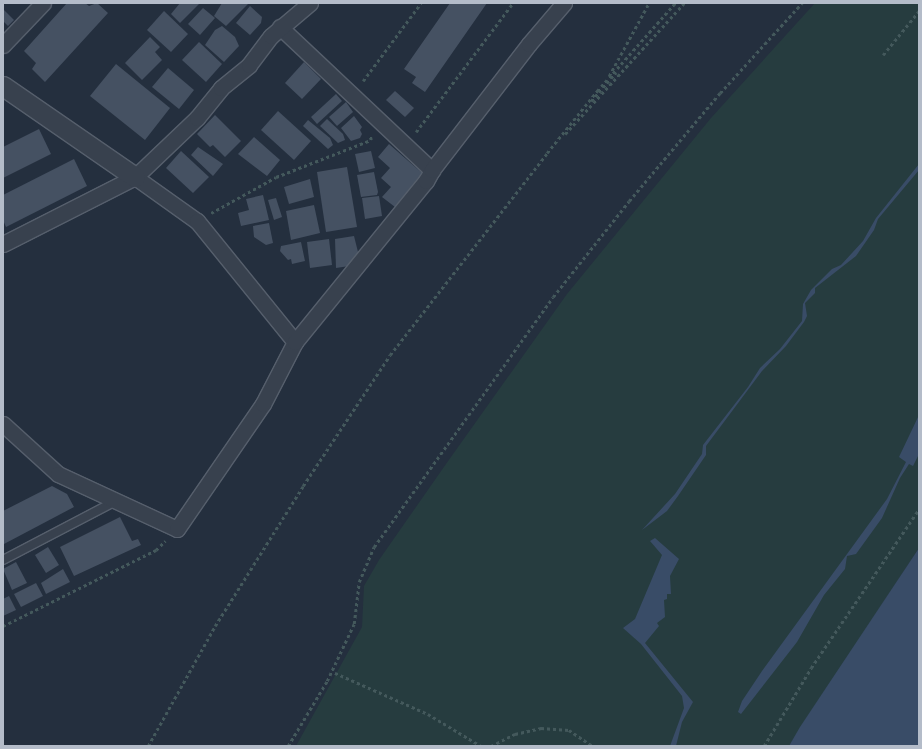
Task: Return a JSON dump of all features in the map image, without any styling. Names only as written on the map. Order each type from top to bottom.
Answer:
[{"type":"street","points":[[3,45],[42,3]]},
{"type":"street","points":[[3,244],[135,177],[197,118],[221,88],[249,65],[280,27],[310,3]]},
{"type":"street","points":[[3,424],[58,474],[177,529],[263,404],[295,342],[426,181],[432,170],[529,44],[564,3]]},
{"type":"street","points":[[280,27],[432,170]]},
{"type":"street","points":[[3,86],[197,220],[295,342]]},
{"type":"lane","points":[[3,560],[116,500]]},
{"type":"path","points":[[353,95],[421,3]]},
{"type":"path","points":[[406,145],[513,3]]},
{"type":"path","points":[[606,81],[649,3]]},
{"type":"path","points":[[148,746],[215,626],[303,486],[390,355],[547,153],[606,81],[675,3],[547,153]]},
{"type":"path","points":[[547,153],[684,3]]},
{"type":"path","points":[[288,746],[327,681],[354,624],[359,582],[374,547],[553,297],[700,117],[802,3]]},
{"type":"path","points":[[883,55],[919,12]]},
{"type":"path","points":[[197,220],[276,177],[370,140],[370,112]]},
{"type":"path","points":[[764,746],[811,668],[919,509]]},
{"type":"path","points":[[3,626],[156,550],[177,529]]},
{"type":"path","points":[[335,673],[428,714],[481,746]]},
{"type":"path","points":[[490,746],[516,734],[541,728],[568,730],[593,746]]},
{"type":"green space","points":[[815,3],[919,3],[919,548],[789,746],[296,746],[362,627],[364,586],[379,560],[446,464],[567,294],[711,118]]},
{"type":"water","points":[[919,164],[919,170],[878,219],[874,230],[856,256],[815,288],[815,293],[805,303],[807,316],[804,322],[786,346],[762,371],[706,446],[706,455],[667,511],[642,530],[675,494],[702,454],[703,445],[748,387],[760,368],[780,349],[802,321],[803,304],[811,290],[832,269],[841,265],[863,241],[876,218]]},
{"type":"water","points":[[919,415],[919,454],[913,466],[909,464],[900,478],[882,518],[856,554],[847,556],[845,569],[824,595],[797,642],[741,714],[738,712],[742,701],[762,671],[887,499],[906,462],[899,457]]},
{"type":"water","points":[[655,538],[679,559],[670,576],[671,594],[667,594],[667,599],[664,600],[665,617],[657,623],[659,626],[645,643],[693,702],[682,722],[676,746],[670,746],[684,708],[682,696],[641,644],[623,628],[635,619],[662,555],[650,541]]},
{"type":"water","points":[[919,548],[919,746],[789,746],[800,727]]},
{"type":"building","points":[[67,3],[85,3],[89,6],[97,3],[108,13],[45,82],[32,69],[36,63],[24,51]]},
{"type":"building","points":[[180,3],[199,4],[180,23],[171,14]]},
{"type":"building","points":[[222,3],[249,3],[226,26],[214,16]]},
{"type":"building","points":[[450,3],[487,3],[425,92],[412,83],[416,77],[404,69]]},
{"type":"building","points":[[250,6],[262,17],[261,23],[250,35],[236,23]]},
{"type":"building","points":[[203,8],[215,18],[200,35],[188,24]]},
{"type":"building","points":[[3,9],[14,20],[8,26],[3,21]]},
{"type":"building","points":[[164,11],[188,34],[171,52],[147,30]]},
{"type":"building","points":[[222,26],[235,37],[239,46],[224,62],[205,45],[215,30]]},
{"type":"building","points":[[150,37],[160,47],[155,52],[162,60],[142,80],[125,63]]},
{"type":"building","points":[[199,42],[222,64],[206,82],[182,60]]},
{"type":"building","points":[[304,62],[321,79],[302,99],[285,83]]},
{"type":"building","points":[[116,64],[170,108],[145,140],[90,96]]},
{"type":"building","points":[[168,68],[194,90],[179,109],[152,87]]},
{"type":"building","points":[[395,91],[414,108],[405,117],[386,100]]},
{"type":"building","points":[[336,94],[342,101],[317,124],[311,117]]},
{"type":"building","points":[[346,102],[353,112],[337,126],[329,117]]},
{"type":"building","points":[[278,111],[311,141],[294,160],[261,130]]},
{"type":"building","points":[[215,115],[241,141],[225,157],[213,145],[210,147],[197,134]]},
{"type":"building","points":[[354,116],[362,127],[360,130],[362,134],[360,138],[351,141],[341,128]]},
{"type":"building","points":[[327,119],[343,134],[345,140],[338,143],[320,126]]},
{"type":"building","points":[[308,120],[330,138],[333,145],[328,149],[303,126]]},
{"type":"building","points":[[39,129],[51,154],[3,178],[3,147]]},
{"type":"building","points":[[254,137],[280,160],[267,176],[238,154]]},
{"type":"building","points":[[389,144],[422,173],[395,207],[382,197],[391,187],[381,178],[390,168],[378,157]]},
{"type":"building","points":[[198,147],[223,164],[213,176],[191,155]]},
{"type":"building","points":[[181,151],[209,177],[193,193],[166,168]]},
{"type":"building","points":[[371,151],[375,168],[359,172],[355,154]]},
{"type":"building","points":[[74,159],[87,186],[6,227],[3,220],[3,195]]},
{"type":"building","points":[[347,167],[357,227],[326,232],[317,172]]},
{"type":"building","points":[[374,172],[378,192],[377,195],[361,197],[357,175]]},
{"type":"building","points":[[310,179],[314,197],[289,204],[284,187]]},
{"type":"building","points":[[263,195],[269,220],[241,226],[238,213],[249,210],[246,199]]},
{"type":"building","points":[[379,196],[382,216],[365,219],[362,198]]},
{"type":"building","points":[[276,198],[282,217],[274,220],[268,200]]},
{"type":"building","points":[[314,205],[320,233],[291,240],[286,211]]},
{"type":"building","points":[[269,223],[273,243],[266,245],[254,237],[253,226]]},
{"type":"building","points":[[354,236],[359,256],[356,265],[336,268],[335,239]]},
{"type":"building","points":[[329,239],[332,265],[310,268],[307,242]]},
{"type":"building","points":[[301,242],[305,261],[292,264],[291,259],[288,260],[280,251],[281,246]]},
{"type":"building","points":[[52,486],[67,494],[74,507],[4,544],[3,511]]},
{"type":"building","points":[[120,517],[132,541],[138,539],[141,545],[74,576],[60,547]]},
{"type":"building","points":[[48,547],[59,565],[46,573],[35,555]]},
{"type":"building","points":[[16,562],[27,583],[12,590],[3,569]]},
{"type":"building","points":[[63,569],[70,582],[46,594],[41,583]]},
{"type":"building","points":[[36,583],[43,596],[21,607],[14,594]]},
{"type":"building","points":[[9,596],[16,610],[3,616],[3,599]]}]
